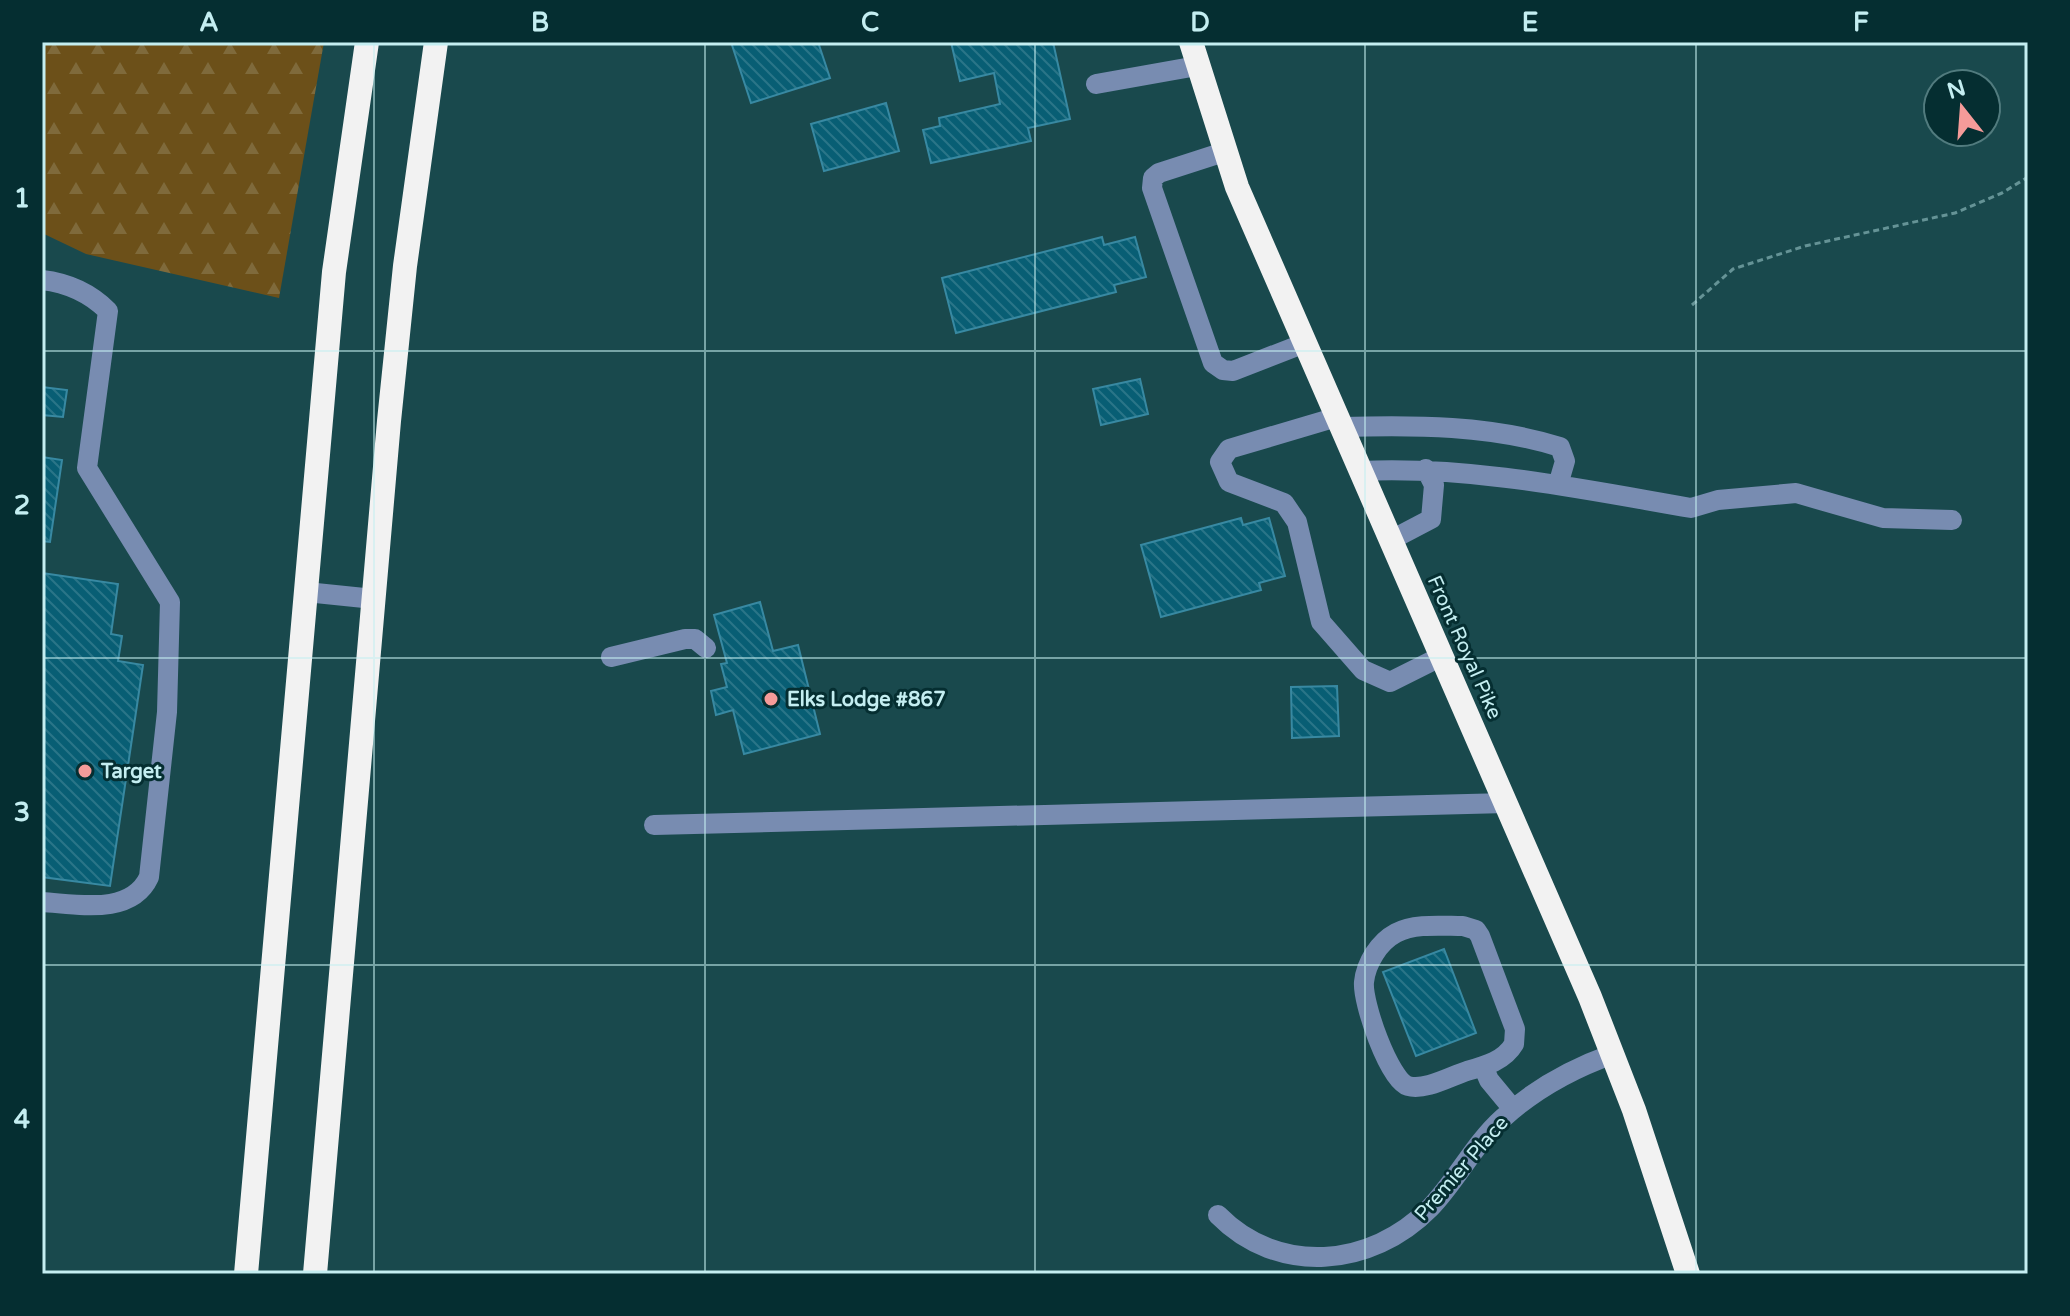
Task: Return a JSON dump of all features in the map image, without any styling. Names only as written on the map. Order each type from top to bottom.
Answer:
[{"type":"highway","points":[[246,1274],[334,272],[367,42]]},
{"type":"highway","points":[[315,1274],[405,266],[436,42]]},
{"type":"highway","name":"Front Royal Pike","points":[[1191,42],[1224,152],[1613,1054],[1688,1274]]},
{"type":"street","points":[[1096,84],[1197,66]]},
{"type":"street","points":[[1224,152],[1159,173],[1153,178],[1152,188],[1213,363],[1223,370],[1233,371],[1305,343]]},
{"type":"street","points":[[42,280],[68,285],[89,295],[108,311],[87,468],[170,602],[167,712],[149,877],[139,892],[117,903],[42,902]]},
{"type":"street","points":[[1442,656],[1390,682],[1363,670],[1321,622],[1297,522],[1284,503],[1229,482],[1220,462],[1229,449],[1340,422],[1526,436],[1560,447],[1565,461],[1558,485]]},
{"type":"street","points":[[1361,471],[1426,469],[1495,474],[1691,508],[1718,500],[1796,493],[1883,518],[1952,520]]},
{"type":"street","points":[[1391,540],[1431,519],[1434,485],[1426,469]]},
{"type":"street","points":[[306,592],[374,599]]},
{"type":"street","points":[[611,657],[685,639],[699,640],[706,648]]},
{"type":"street","points":[[654,825],[1507,803]]},
{"type":"street","points":[[1463,926],[1480,936],[1516,1036],[1510,1050],[1483,1066],[1421,1086],[1408,1086],[1395,1077],[1364,985],[1374,954],[1394,934],[1410,928],[1463,926]]},
{"type":"street","name":"Premier Place","points":[[1218,1215],[1254,1244],[1287,1255],[1322,1259],[1371,1248],[1407,1228],[1429,1209],[1481,1141],[1513,1109],[1556,1078],[1613,1054]]},
{"type":"street","points":[[1483,1066],[1489,1080],[1513,1109]]},
{"type":"path","points":[[1692,305],[1733,269],[1805,246],[1955,213],[1977,205],[2028,177]]},
{"type":"green space","points":[[42,42],[324,42],[279,298],[86,254],[42,233]]},
{"type":"building","points":[[731,42],[818,42],[830,78],[751,103]]},
{"type":"building","points":[[951,42],[1053,42],[1070,119],[1028,128],[1031,141],[931,163],[923,130],[940,126],[939,118],[1000,104],[994,73],[960,81]]},
{"type":"building","points":[[886,103],[899,151],[824,171],[811,124]]},
{"type":"building","points":[[1102,237],[1104,245],[1135,237],[1146,277],[1114,285],[1116,292],[956,333],[942,278]]},
{"type":"building","points":[[1140,379],[1148,414],[1101,425],[1093,389]]},
{"type":"building","points":[[42,387],[67,390],[63,417],[42,415]]},
{"type":"building","points":[[42,457],[62,460],[50,542],[42,541]]},
{"type":"building","points":[[1241,518],[1243,525],[1269,518],[1285,576],[1259,583],[1261,590],[1161,617],[1141,545]]},
{"type":"building","name":"Target","points":[[42,573],[118,584],[111,634],[122,636],[118,661],[143,665],[110,886],[42,877]]},
{"type":"building","name":"Elks Lodge #867","points":[[760,602],[773,651],[798,645],[820,734],[744,754],[733,710],[716,715],[711,691],[727,687],[721,664],[727,663],[714,615]]},
{"type":"building","points":[[1337,686],[1339,736],[1292,738],[1291,687]]},
{"type":"building","points":[[1444,949],[1476,1033],[1416,1056],[1383,972]]},
{"type":"place","name":"Elks Lodge #867","points":[[771,699]]},
{"type":"place","name":"Target","points":[[85,771]]}]
